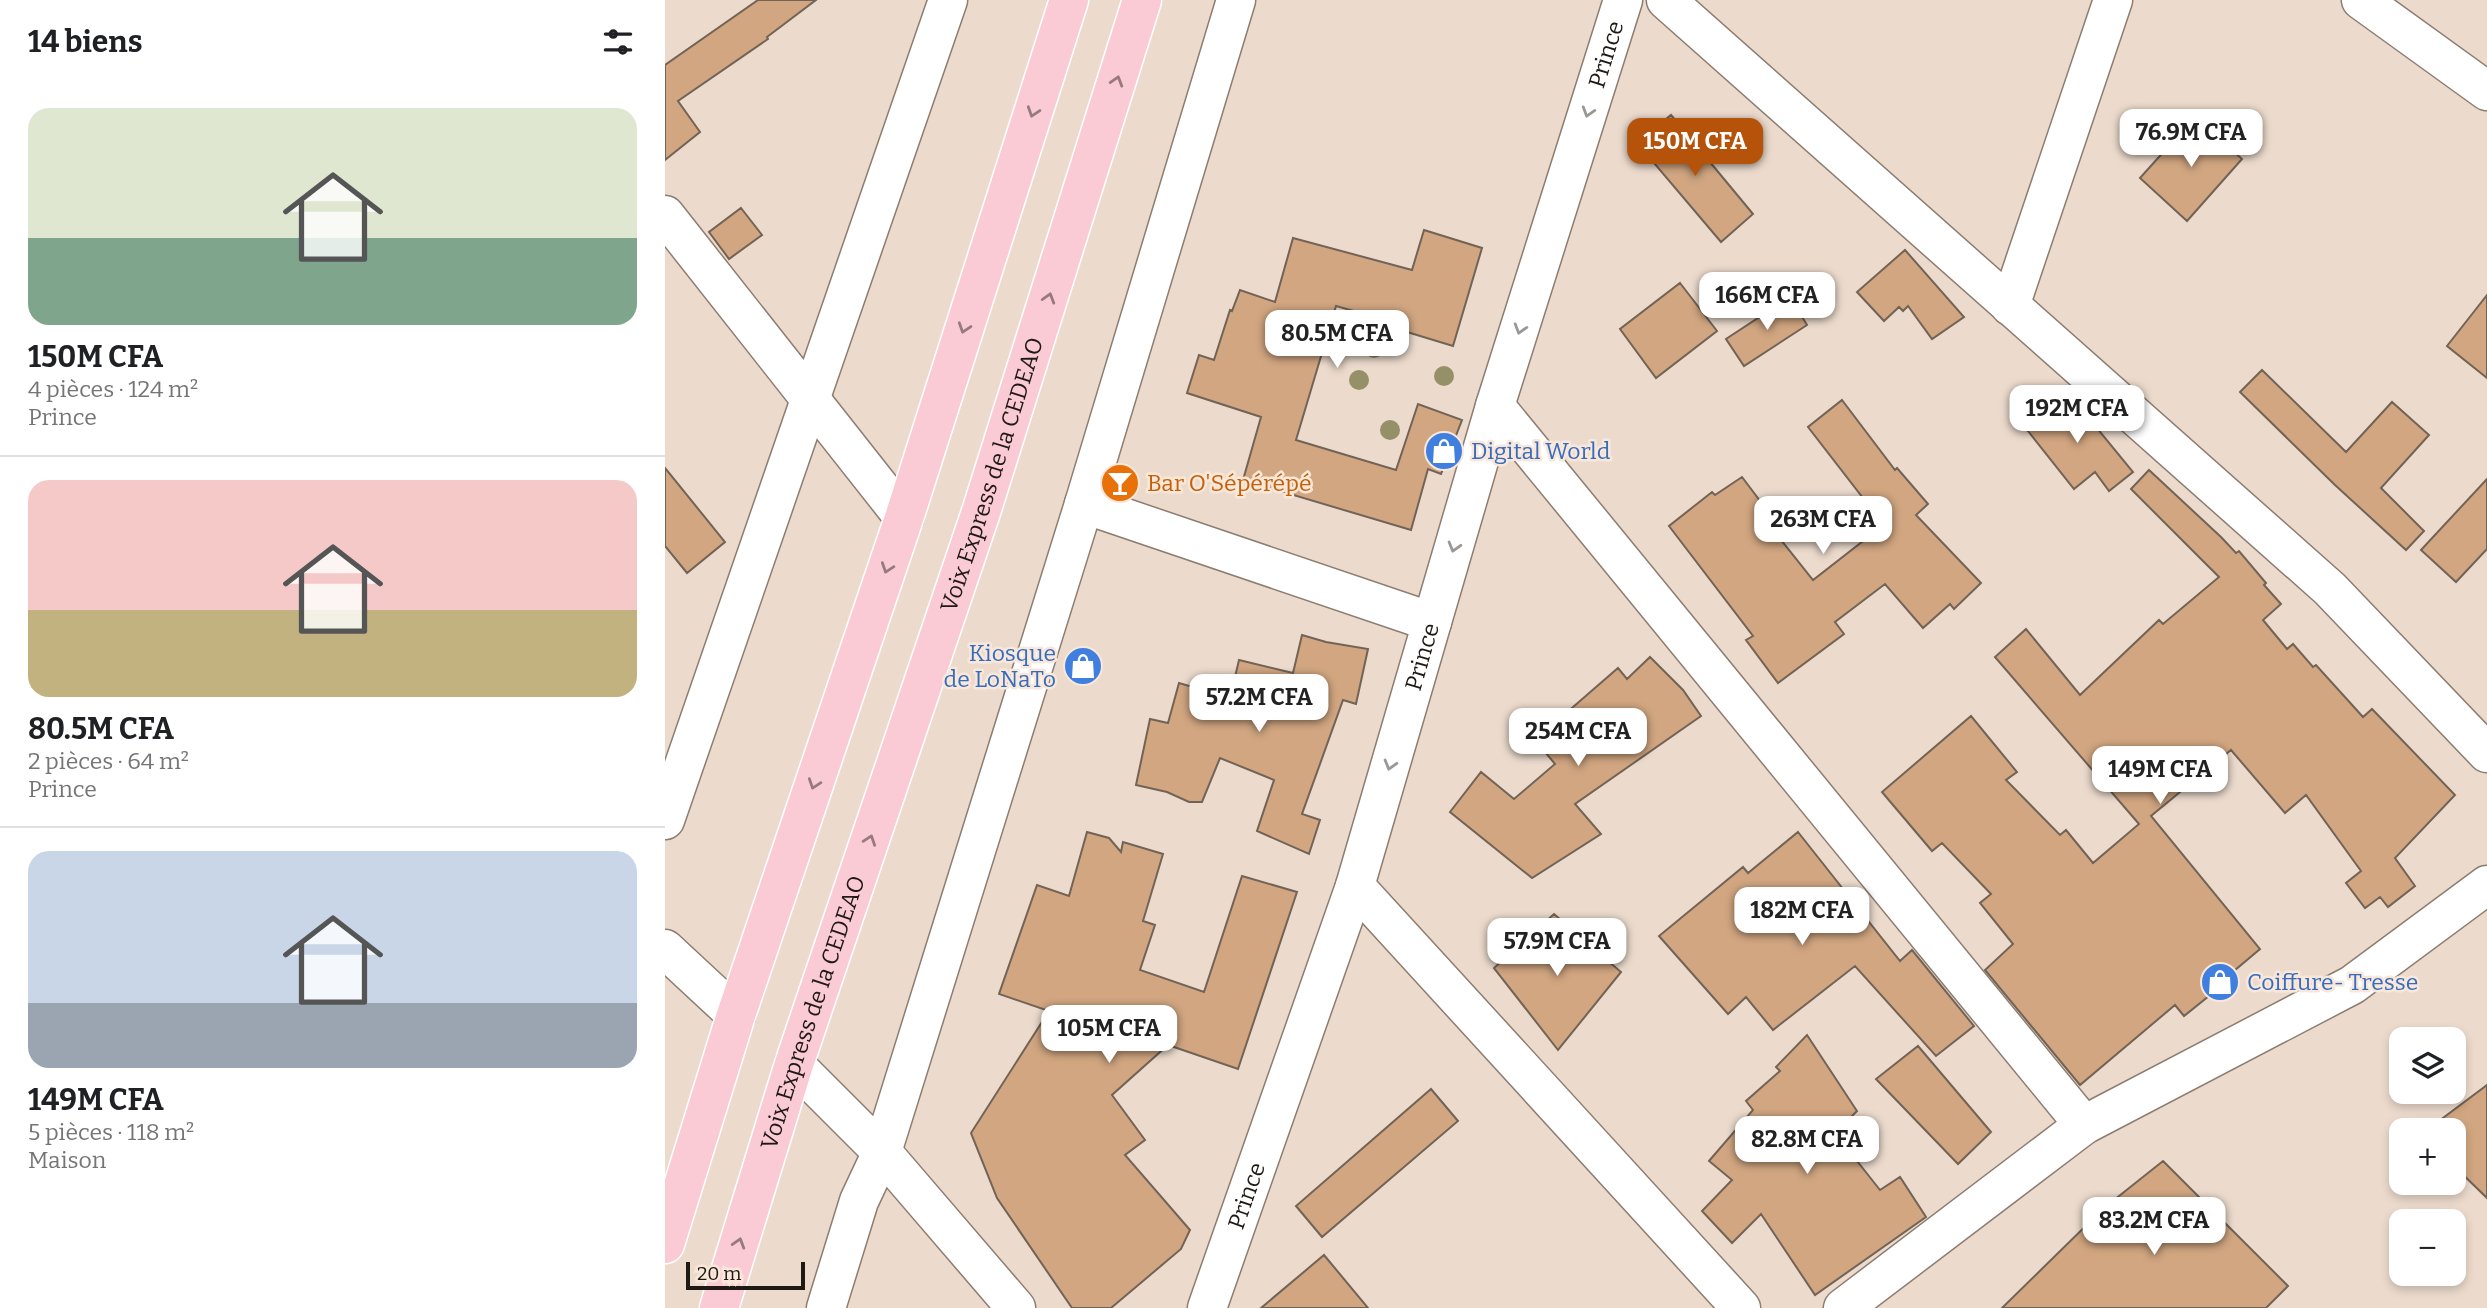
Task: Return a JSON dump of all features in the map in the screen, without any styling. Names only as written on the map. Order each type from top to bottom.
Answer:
[{"type":"main road","points":[[665,1244],[736,1015],[904,518],[1069,0]]},
{"type":"main road","name":"Voix Express de la CEDEAO","points":[[719,1308],[794,1064],[981,512],[1142,0]]},
{"type":"street","points":[[665,820],[948,0]]},
{"type":"street","points":[[826,1308],[859,1201],[882,1152],[1084,504],[1236,0]]},
{"type":"street","name":"Prince","points":[[1207,1308],[1355,886],[1495,406],[1623,0]]},
{"type":"street","points":[[1666,0],[2330,589],[2487,752]]},
{"type":"street","points":[[2011,306],[2113,0]]},
{"type":"street","points":[[2361,0],[2487,91]]},
{"type":"street","points":[[665,215],[904,518]]},
{"type":"street","points":[[1495,406],[2084,1125]]},
{"type":"street","points":[[1084,504],[1432,622]]},
{"type":"street","points":[[1843,1308],[2084,1125],[2352,985],[2487,885]]},
{"type":"street","points":[[1355,886],[1741,1308]]},
{"type":"street","points":[[665,949],[736,1015]]},
{"type":"street","points":[[794,1064],[882,1152],[1017,1308]]},
{"type":"building","points":[[758,0],[816,0],[767,37],[768,39],[678,101],[700,132],[665,160],[665,65]]},
{"type":"building","points":[[1671,115],[1753,214],[1721,242],[1637,143]]},
{"type":"building","points":[[2195,117],[2242,159],[2187,221],[2140,178]]},
{"type":"building","points":[[741,208],[762,235],[729,259],[709,232]]},
{"type":"building","points":[[1424,230],[1482,248],[1453,346],[1394,328],[1396,323],[1336,306],[1296,440],[1396,470],[1418,404],[1462,420],[1441,474],[1428,469],[1411,530],[1243,480],[1261,417],[1187,393],[1199,355],[1214,360],[1230,310],[1232,311],[1240,290],[1275,302],[1293,238],[1412,270]]},
{"type":"building","points":[[1905,250],[1964,317],[1932,339],[1908,306],[1903,311],[1899,307],[1884,321],[1857,292]]},
{"type":"building","points":[[1680,283],[1717,331],[1656,378],[1620,329]]},
{"type":"building","points":[[2487,295],[2487,378],[2447,346]]},
{"type":"building","points":[[1790,297],[1807,325],[1744,366],[1726,339]]},
{"type":"building","points":[[2262,370],[2346,452],[2392,402],[2429,435],[2381,488],[2424,531],[2406,550],[2240,392]]},
{"type":"building","points":[[2065,393],[2072,402],[2074,400],[2133,472],[2109,491],[2095,472],[2074,489],[2024,426]]},
{"type":"building","points":[[1842,400],[1895,470],[1897,468],[1928,504],[1916,515],[1981,583],[1954,609],[1950,604],[1923,628],[1885,584],[1835,622],[1844,634],[1778,683],[1746,640],[1753,636],[1669,526],[1712,492],[1715,495],[1742,477],[1776,522],[1770,526],[1813,580],[1863,541],[1859,536],[1880,520],[1808,427]]},
{"type":"building","points":[[665,468],[725,542],[687,573],[665,546]]},
{"type":"building","points":[[2149,470],[2236,553],[2239,551],[2266,583],[2264,585],[2281,604],[2263,620],[2287,649],[2293,644],[2363,717],[2372,709],[2455,795],[2395,858],[2415,886],[2388,907],[2380,897],[2365,908],[2346,883],[2361,871],[2306,795],[2285,813],[2231,750],[2151,816],[2260,949],[2228,976],[2230,979],[2184,1016],[2175,1005],[2080,1085],[1985,970],[2013,944],[1980,903],[1991,894],[1942,843],[1932,851],[1882,792],[1971,716],[2017,772],[2006,780],[2060,835],[2066,830],[2093,863],[2139,824],[1995,657],[2026,629],[2080,695],[2159,620],[2163,624],[2219,577],[2131,489]]},
{"type":"building","points":[[2487,479],[2487,549],[2456,582],[2421,550]]},
{"type":"building","points":[[1302,635],[1368,649],[1356,704],[1343,700],[1302,814],[1320,820],[1309,854],[1257,831],[1274,780],[1220,758],[1202,802],[1189,802],[1167,792],[1136,785],[1150,719],[1168,723],[1179,683],[1230,698],[1239,660],[1293,673]]},
{"type":"building","points":[[1650,657],[1683,690],[1701,716],[1575,804],[1601,834],[1532,878],[1450,812],[1481,772],[1514,799],[1555,764],[1535,740],[1618,668],[1627,679]]},
{"type":"building","points":[[1087,832],[1109,838],[1121,852],[1123,842],[1163,854],[1143,921],[1155,925],[1140,970],[1204,992],[1242,876],[1297,892],[1238,1069],[1168,1045],[1112,1095],[1145,1140],[1125,1155],[1190,1230],[1181,1249],[1111,1308],[1072,1308],[997,1198],[971,1133],[1049,1011],[999,994],[1037,885],[1069,896]]},
{"type":"building","points":[[1798,832],[1900,961],[1912,950],[1974,1026],[1936,1056],[1855,966],[1773,1030],[1746,997],[1728,1014],[1659,936],[1743,867],[1748,873]]},
{"type":"building","points":[[1554,914],[1621,972],[1558,1050],[1494,968]]},
{"type":"building","points":[[1807,1035],[1857,1111],[1835,1133],[1880,1190],[1900,1177],[1926,1217],[1815,1295],[1761,1214],[1732,1243],[1702,1211],[1732,1180],[1709,1161],[1753,1110],[1746,1101],[1780,1071],[1776,1067]]},
{"type":"building","points":[[1918,1046],[1991,1132],[1958,1164],[1876,1079]]},
{"type":"building","points":[[2487,1085],[2487,1198],[2466,1178],[2466,1118],[2443,1118],[2462,1104],[2466,1104],[2466,1101]]},
{"type":"building","points":[[1431,1089],[1458,1121],[1322,1237],[1296,1206]]},
{"type":"building","points":[[2163,1161],[2288,1286],[2266,1308],[2002,1308],[2104,1208]]},
{"type":"building","points":[[1324,1255],[1368,1308],[1261,1308]]},
{"type":"place","name":"Digital World","points":[[1444,451]]},
{"type":"place","name":"Bar O'Sépérépé","points":[[1120,483]]},
{"type":"place","name":"Kiosque de LoNaTo","points":[[1083,666]]},
{"type":"place","name":"Coiffure- Tresse","points":[[2220,982]]}]
